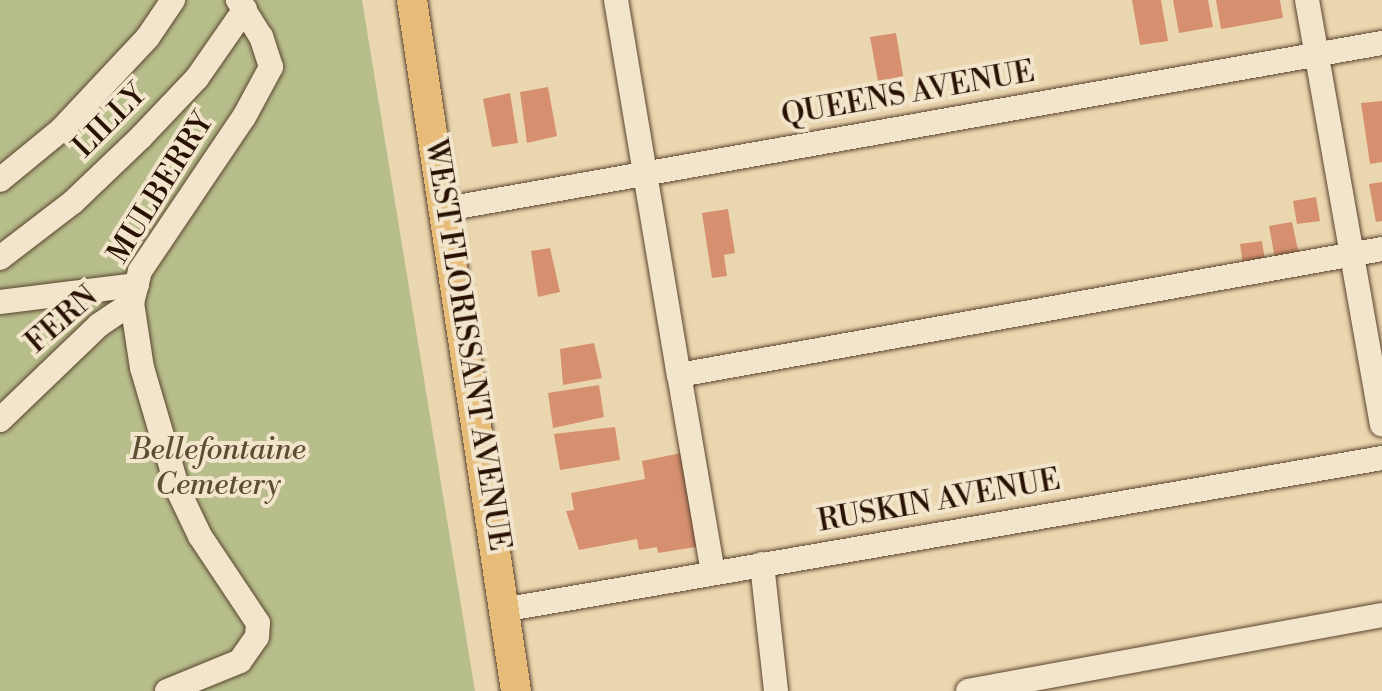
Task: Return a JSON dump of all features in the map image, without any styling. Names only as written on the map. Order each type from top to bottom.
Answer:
[{"type":"main road","name":"WEST FLORISSANT AVENUE","points":[[412,0],[508,609],[516,691]]},
{"type":"street","points":[[0,180],[83,108],[148,37],[173,0]]},
{"type":"street","points":[[616,0],[713,573]]},
{"type":"street","points":[[1307,0],[1382,424]]},
{"type":"street","name":"LILLY","points":[[0,258],[73,202],[197,78],[241,4]]},
{"type":"street","name":"MULBERRY","points":[[167,691],[240,661],[257,637],[258,623],[200,536],[178,490],[142,368],[135,294],[140,271],[253,103],[271,67],[241,4]]},
{"type":"street","name":"QUEENS AVENUE","points":[[446,209],[1382,43]]},
{"type":"street","points":[[679,375],[1382,249]]},
{"type":"street","points":[[0,302],[135,294]]},
{"type":"street","name":"FERN","points":[[0,420],[135,294]]},
{"type":"street","name":"RUSKIN AVENUE","points":[[508,609],[1382,458]]},
{"type":"street","points":[[762,564],[776,691]]},
{"type":"street","points":[[968,691],[1382,615]]},
{"type":"green space","name":"Bellefontaine Cemetery","points":[[0,0],[362,0],[475,691],[0,691]]},
{"type":"building","points":[[1132,0],[1161,0],[1168,41],[1140,45]]},
{"type":"building","points":[[1173,0],[1208,0],[1213,27],[1179,33]]},
{"type":"building","points":[[1216,0],[1280,0],[1283,18],[1221,29]]},
{"type":"building","points":[[896,33],[905,87],[880,92],[870,37]]},
{"type":"building","points":[[548,87],[557,136],[527,143],[520,92]]},
{"type":"building","points":[[510,93],[518,143],[492,147],[483,99]]},
{"type":"building","points":[[1382,101],[1382,162],[1370,164],[1361,103]]},
{"type":"building","points":[[1382,182],[1382,221],[1376,222],[1369,184]]},
{"type":"building","points":[[1316,197],[1320,221],[1297,224],[1293,201]]},
{"type":"building","points":[[728,209],[735,253],[724,255],[727,276],[712,278],[702,213]]},
{"type":"building","points":[[1292,222],[1300,259],[1276,264],[1269,226]]},
{"type":"building","points":[[1262,241],[1265,261],[1243,264],[1240,244]]},
{"type":"building","points":[[550,248],[560,292],[538,297],[531,251]]},
{"type":"building","points":[[594,343],[602,378],[563,385],[560,349]]},
{"type":"building","points":[[599,385],[604,417],[553,428],[548,393]]},
{"type":"building","points":[[615,427],[620,460],[560,470],[554,434]]},
{"type":"building","points":[[686,452],[702,546],[658,553],[657,547],[639,550],[637,539],[579,550],[566,511],[574,510],[571,493],[645,479],[642,461]]}]
